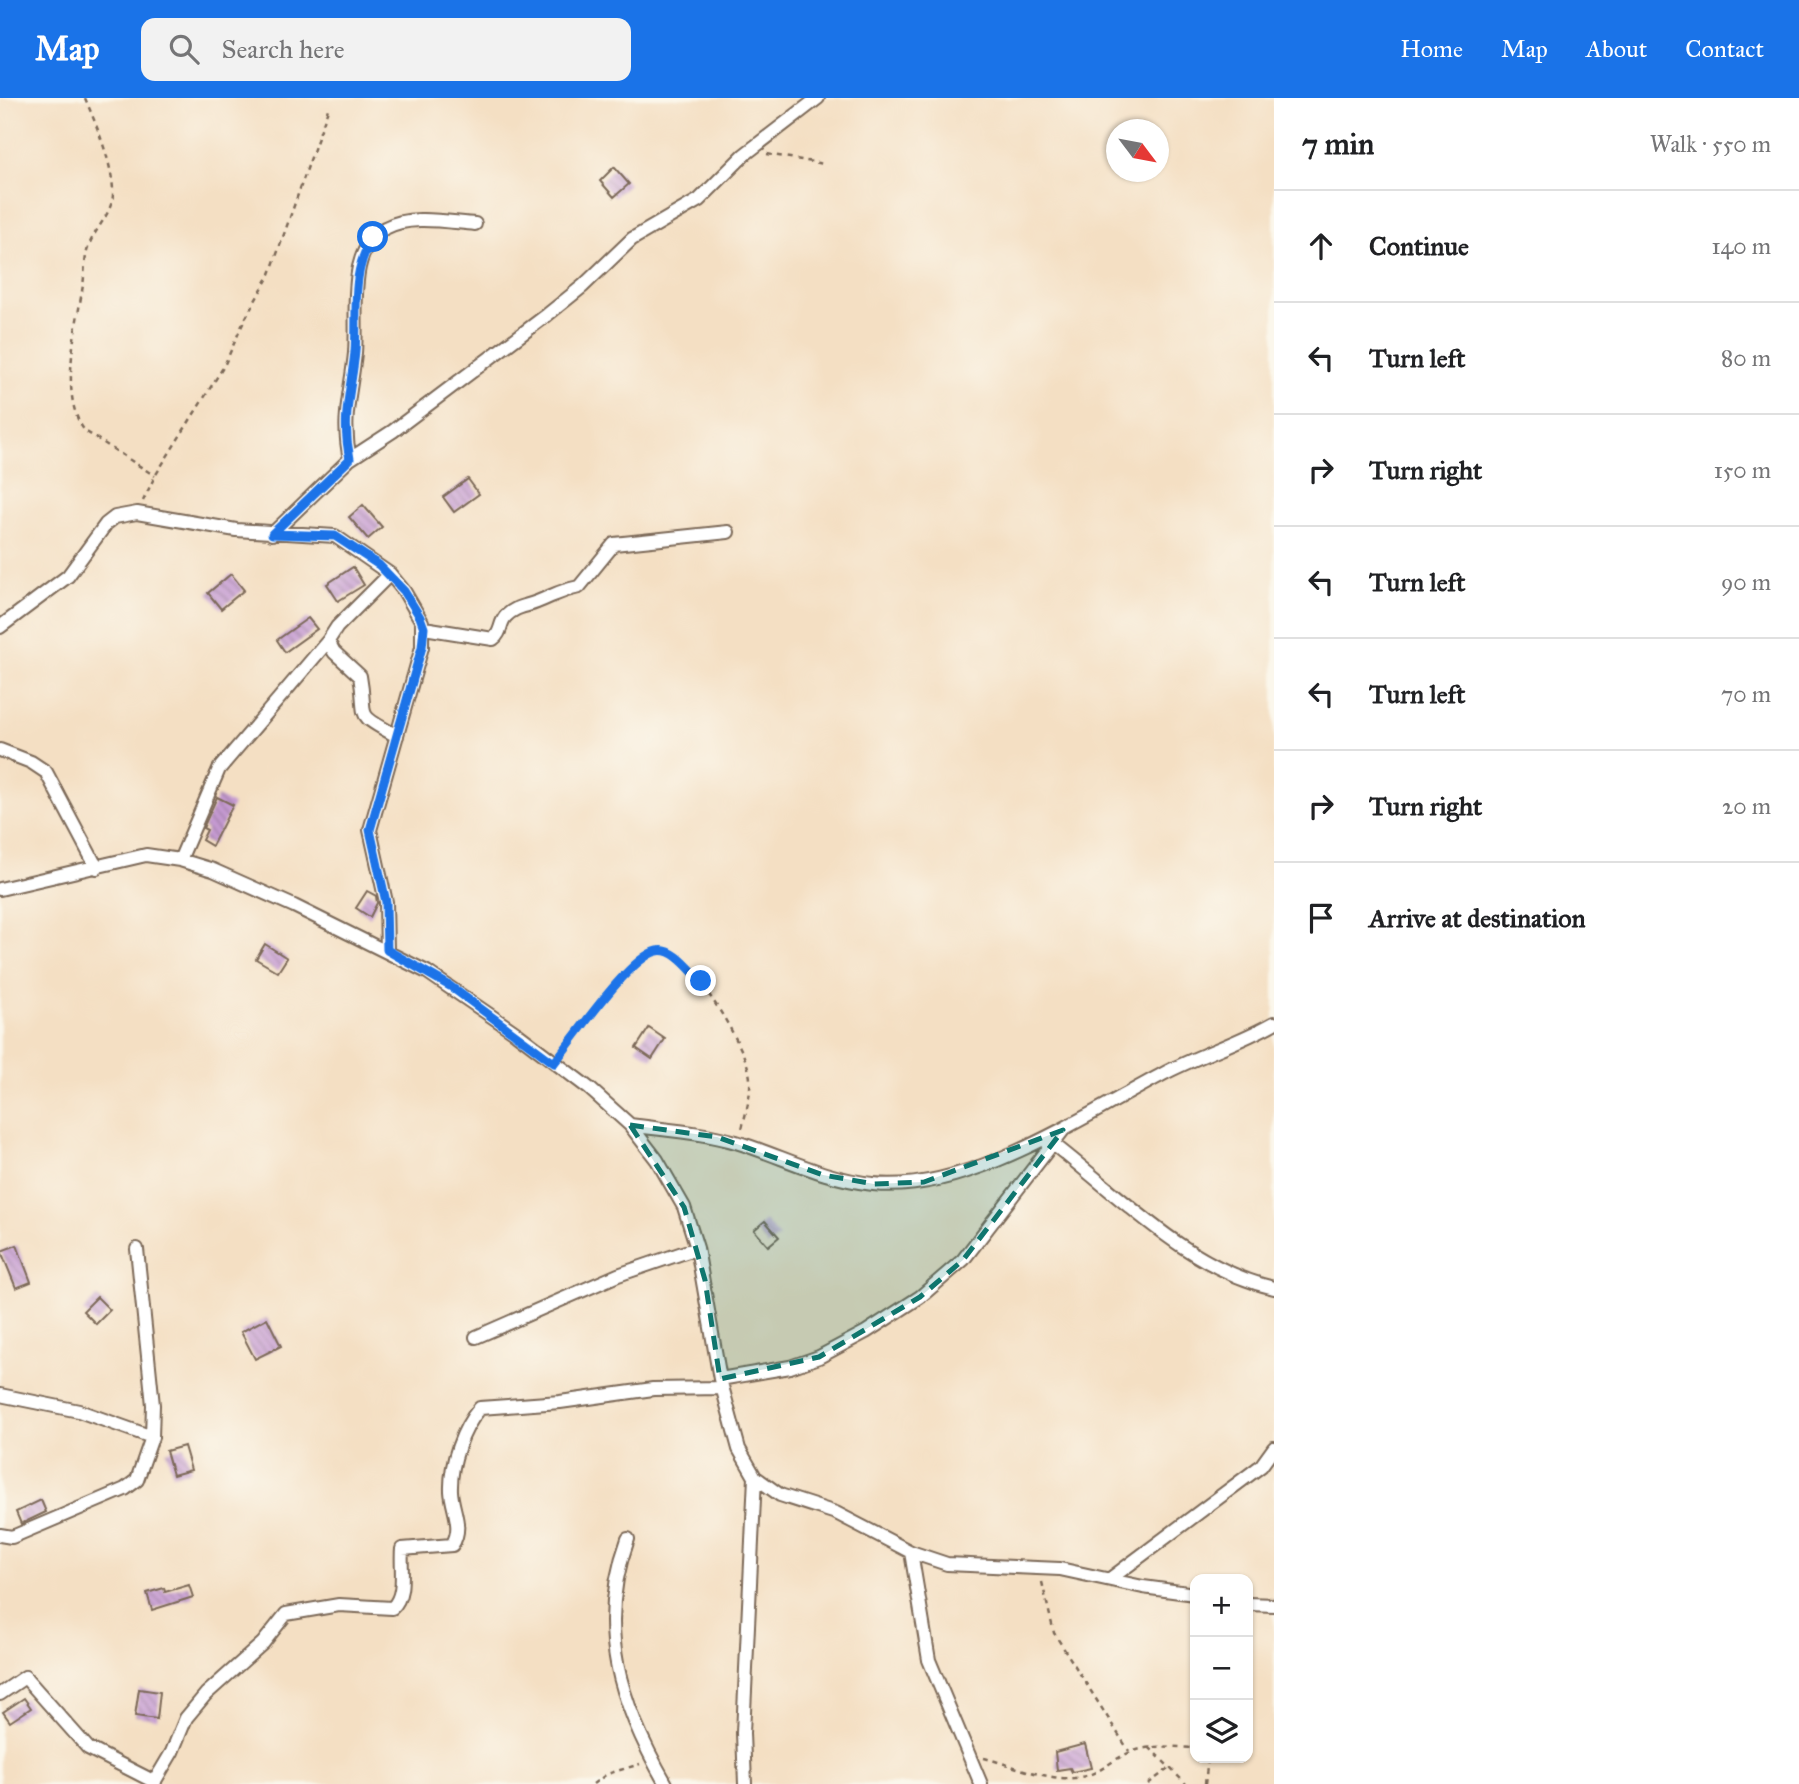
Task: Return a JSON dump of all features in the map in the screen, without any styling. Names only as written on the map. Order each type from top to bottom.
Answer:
[{"type":"street","points":[[272,534],[350,459],[393,431],[537,323],[583,286],[632,239],[699,200],[750,151],[818,98]]},
{"type":"street","points":[[350,459],[345,437],[344,412],[355,354],[357,281],[365,249],[384,228],[396,224],[428,221],[475,224]]},
{"type":"street","points":[[0,627],[68,576],[106,524],[115,517],[137,513],[272,534],[335,536],[390,574],[414,605],[424,628],[370,830],[386,902],[387,950]]},
{"type":"street","points":[[424,628],[493,639],[499,634],[504,618],[518,606],[536,603],[555,591],[579,587],[614,544],[668,541],[729,531]]},
{"type":"street","points":[[180,860],[219,769],[347,617],[390,574]]},
{"type":"street","points":[[328,641],[334,652],[360,676],[361,704],[368,720],[397,736]]},
{"type":"street","points":[[0,750],[32,762],[46,772],[62,808],[97,868]]},
{"type":"street","points":[[0,889],[146,855],[180,860],[251,886],[387,950],[450,986],[590,1089],[631,1125],[670,1180],[684,1207],[697,1248],[721,1383],[739,1449],[755,1477],[780,1495],[836,1513],[911,1552],[947,1564],[1038,1568],[1190,1593]]},
{"type":"street","points":[[631,1125],[738,1143],[823,1175],[874,1184],[924,1182],[970,1169],[1063,1130],[1165,1074],[1274,1023]]},
{"type":"street","points":[[0,1694],[25,1677],[89,1748],[154,1783],[172,1752],[186,1718],[206,1694],[263,1643],[286,1614],[339,1605],[392,1608],[398,1602],[401,1591],[402,1549],[452,1545],[459,1532],[451,1491],[457,1452],[472,1417],[480,1408],[560,1402],[721,1383],[790,1367],[819,1357],[866,1332],[920,1297],[963,1260],[1063,1130]]},
{"type":"street","points":[[1053,1144],[1191,1254],[1247,1282],[1274,1288]]},
{"type":"street","points":[[476,1337],[618,1275],[697,1248]]},
{"type":"street","points":[[0,1535],[12,1537],[125,1489],[137,1480],[152,1437],[153,1405],[137,1249]]},
{"type":"street","points":[[0,1395],[79,1411],[152,1437]]},
{"type":"street","points":[[1110,1579],[1261,1466],[1274,1448]]},
{"type":"street","points":[[745,1784],[743,1733],[755,1477]]},
{"type":"street","points":[[628,1539],[615,1573],[612,1607],[617,1678],[666,1784]]},
{"type":"street","points":[[911,1552],[929,1660],[966,1754],[981,1784]]},
{"type":"street","points":[[1253,1604],[1274,1605]]},
{"type":"path","points":[[85,98],[100,137],[113,193],[104,221],[89,246],[85,259],[76,327],[72,399],[79,423],[85,431],[155,475]]},
{"type":"path","points":[[137,513],[155,475],[223,366],[270,274],[328,109]]},
{"type":"path","points":[[750,151],[824,164]]},
{"type":"path","points":[[554,1063],[630,967],[657,951],[670,953],[701,981],[740,1047],[749,1070],[751,1089],[738,1143]]},
{"type":"path","points":[[1038,1568],[1054,1633],[1129,1752]]},
{"type":"path","points":[[966,1754],[1044,1774],[1072,1778],[1103,1771],[1129,1752],[1149,1747],[1190,1748]]},
{"type":"path","points":[[1149,1747],[1185,1784]]},
{"type":"path","points":[[593,1784],[607,1774],[654,1761]]},
{"type":"path","points":[[1205,1784],[1207,1763]]},
{"type":"path","points":[[1148,1784],[1171,1767]]},
{"type":"highlighted area","points":[[630,1125],[717,1137],[823,1175],[874,1184],[924,1182],[1063,1130],[963,1260],[920,1297],[819,1357],[720,1379],[705,1280],[684,1207]]},
{"type":"building","points":[[614,167],[629,184],[614,197],[600,181]]},
{"type":"building","points":[[468,479],[479,494],[454,512],[443,497]]},
{"type":"building","points":[[363,505],[382,527],[368,539],[349,517]]},
{"type":"building","points":[[353,567],[364,585],[338,601],[327,584]]},
{"type":"building","points":[[231,574],[244,590],[221,609],[208,593]]},
{"type":"building","points":[[308,618],[317,629],[285,652],[277,640]]},
{"type":"building","points":[[217,797],[233,805],[212,846],[202,840],[207,830],[203,828]]},
{"type":"building","points":[[367,891],[376,896],[377,903],[370,917],[356,908]]},
{"type":"building","points":[[265,944],[287,958],[278,972],[256,959]]},
{"type":"building","points":[[649,1028],[665,1039],[652,1059],[636,1048]]},
{"type":"building","points":[[765,1221],[779,1237],[768,1246],[754,1230]]},
{"type":"building","points":[[17,1245],[31,1282],[16,1288],[1,1251]]},
{"type":"building","points":[[97,1297],[110,1310],[96,1324],[83,1311]]},
{"type":"building","points":[[267,1318],[281,1346],[255,1359],[241,1332]]},
{"type":"building","points":[[184,1446],[191,1470],[173,1475],[166,1451]]},
{"type":"building","points":[[41,1500],[46,1512],[21,1524],[16,1512]]},
{"type":"building","points":[[189,1585],[193,1597],[152,1610],[147,1593],[164,1588],[165,1592]]},
{"type":"building","points":[[139,1689],[160,1692],[157,1719],[135,1716]]},
{"type":"building","points":[[24,1698],[31,1708],[10,1722],[3,1712]]},
{"type":"building","points":[[1085,1744],[1091,1768],[1072,1772],[1070,1768],[1057,1770],[1055,1752]]},
{"type":"route","points":[[373,237],[359,265],[357,281],[355,354],[344,412],[345,437],[350,459],[272,534],[325,534],[344,541],[390,574],[414,605],[424,628],[422,647],[370,830],[386,902],[387,950],[450,986],[554,1063],[630,967],[657,951],[670,953],[682,961],[701,981]]}]
